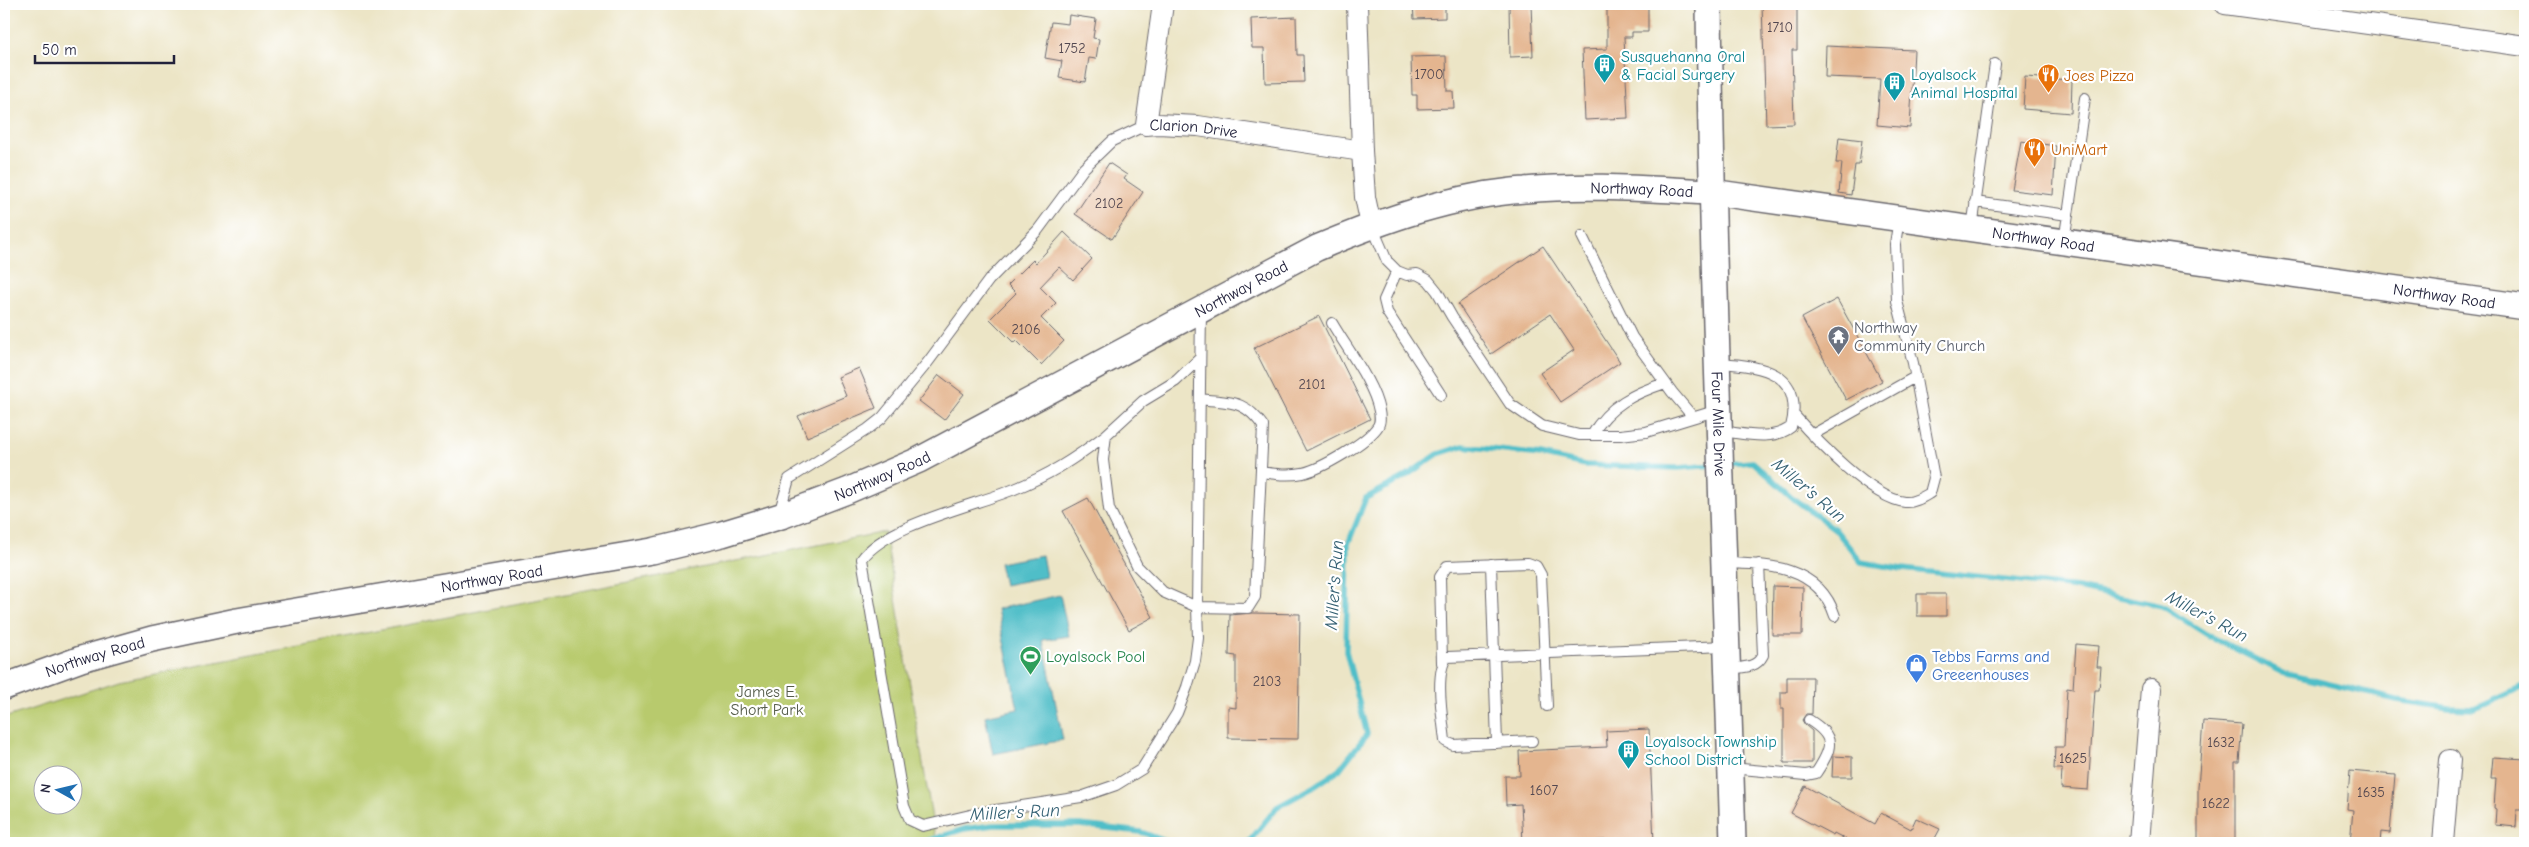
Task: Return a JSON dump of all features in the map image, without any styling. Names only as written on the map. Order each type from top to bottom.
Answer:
[{"type":"street","name":"Clarion Drive","points":[[1163,4],[1146,125],[1198,126],[1362,151]]},
{"type":"street","points":[[1357,4],[1362,151],[1365,197],[1371,225]]},
{"type":"street","name":"Four Mile Drive","points":[[1709,4],[1710,192],[1718,363],[1720,484],[1734,843]]},
{"type":"street","points":[[2225,4],[2525,46]]},
{"type":"street","name":"Northway Road","points":[[4,687],[81,659],[162,637],[237,621],[652,551],[722,534],[778,516],[847,491],[919,460],[1201,308],[1317,248],[1371,225],[1474,197],[1523,190],[1590,187],[1710,192],[2525,307]]},
{"type":"street","points":[[2139,843],[2151,689]]},
{"type":"street","points":[[2443,843],[2450,760]]},
{"type":"lane","points":[[1972,229],[1995,64]]},
{"type":"lane","points":[[2064,242],[2085,98]]},
{"type":"lane","points":[[778,516],[789,478],[868,429],[882,418],[928,362],[989,280],[1038,230],[1084,168],[1112,141],[1146,125]]},
{"type":"lane","points":[[1975,202],[2068,215]]},
{"type":"lane","points":[[1794,416],[1812,435],[1861,479],[1891,498],[1907,503],[1930,493],[1934,478],[1915,377],[1897,301],[1895,244],[1899,219]]},
{"type":"lane","points":[[1371,225],[1387,261],[1398,271],[1407,275],[1417,274],[1428,280],[1510,404],[1542,426],[1592,435],[1646,432],[1693,417]]},
{"type":"lane","points":[[1582,236],[1632,337],[1665,383],[1693,417],[1719,429],[1770,436],[1784,433],[1791,428],[1795,403],[1790,390],[1780,376],[1768,370],[1718,363]]},
{"type":"lane","points":[[1398,271],[1384,300],[1387,312],[1441,395]]},
{"type":"lane","points":[[1200,358],[1176,381],[1142,401],[1106,435],[1062,468],[1010,491],[897,533],[868,550],[862,560],[904,806],[910,820],[923,826],[983,812],[1081,797],[1116,786],[1142,770],[1177,713],[1195,661],[1198,638],[1201,308]]},
{"type":"lane","points":[[1261,472],[1284,475],[1305,472],[1337,457],[1372,434],[1379,424],[1379,413],[1374,394],[1332,323]]},
{"type":"lane","points":[[1812,435],[1915,377]]},
{"type":"lane","points":[[1592,435],[1598,424],[1634,394],[1665,383]]},
{"type":"lane","points":[[1106,435],[1103,460],[1109,509],[1137,566],[1163,592],[1197,608],[1248,608],[1255,597],[1263,426],[1253,411],[1242,404],[1200,398]]},
{"type":"lane","points":[[1532,742],[1452,744],[1445,741],[1440,674],[1442,663],[1440,577],[1447,566],[1528,563],[1536,566],[1541,575],[1547,706]]},
{"type":"lane","points":[[1723,563],[1759,564],[1787,570],[1811,580],[1830,600],[1835,616]]},
{"type":"lane","points":[[1491,564],[1497,743]]},
{"type":"lane","points":[[1442,663],[1447,657],[1545,654],[1726,658],[1751,666],[1760,662],[1763,655],[1759,564]]},
{"type":"lane","points":[[1730,768],[1806,774],[1816,773],[1824,762],[1830,744],[1829,736],[1825,730],[1809,720]]},
{"type":"green space","name":"James E. Short Park","points":[[885,532],[936,843],[4,843],[4,718],[119,681]]},
{"type":"water","points":[[1042,555],[1046,577],[1004,585],[999,563]]},
{"type":"water","name":"Loyalsock Pool","points":[[1060,595],[1069,636],[1043,640],[1063,740],[993,754],[985,716],[1018,709],[997,609]]},
{"type":"building","points":[[1413,4],[1445,4],[1445,18],[1414,19]]},
{"type":"building","points":[[1509,4],[1531,4],[1533,56],[1510,57]]},
{"type":"building","name":"Susquehanna Oral & Facial Surgery","points":[[1607,4],[1648,4],[1648,32],[1632,32],[1632,37],[1624,37],[1628,118],[1585,120],[1582,50],[1607,49]]},
{"type":"building","points":[[1762,4],[1797,4],[1797,50],[1792,50],[1794,124],[1766,125]]},
{"type":"building","points":[[1069,15],[1096,19],[1093,38],[1099,39],[1096,59],[1089,58],[1085,82],[1059,78],[1062,61],[1045,58],[1051,22],[1068,24]]},
{"type":"building","points":[[1296,17],[1297,55],[1303,55],[1304,82],[1265,83],[1264,48],[1252,48],[1251,19]]},
{"type":"building","name":"Loyalsock Animal Hospital","points":[[1826,46],[1914,50],[1910,128],[1877,125],[1880,79],[1825,77]]},
{"type":"building","points":[[1446,56],[1447,91],[1453,91],[1454,108],[1417,109],[1417,95],[1412,95],[1411,57]]},
{"type":"building","name":"Joes Pizza","points":[[2025,77],[2072,80],[2071,113],[2023,109]]},
{"type":"building","points":[[1839,137],[1862,140],[1859,165],[1855,165],[1851,195],[1839,193],[1842,163],[1836,163]]},
{"type":"building","name":"UniMart","points":[[2021,141],[2056,146],[2053,195],[2012,190]]},
{"type":"building","points":[[1109,163],[1127,175],[1124,179],[1143,192],[1112,239],[1075,214]]},
{"type":"building","points":[[1064,232],[1092,259],[1073,280],[1059,267],[1040,287],[1056,303],[1041,318],[1064,341],[1041,365],[1016,340],[1014,343],[990,319],[1016,293],[1008,285],[1033,260],[1036,263]]},
{"type":"building","points":[[1543,246],[1620,362],[1560,402],[1540,373],[1574,350],[1550,314],[1491,354],[1458,304]]},
{"type":"building","name":"Northway Community Church","points":[[1837,299],[1882,381],[1846,400],[1802,318]]},
{"type":"building","points":[[1319,316],[1370,419],[1306,451],[1254,348]]},
{"type":"building","points":[[859,368],[876,408],[807,437],[798,416],[846,396],[838,377]]},
{"type":"building","points":[[939,375],[964,394],[944,420],[919,401]]},
{"type":"building","points":[[1088,498],[1153,617],[1129,630],[1063,511]]},
{"type":"building","points":[[1773,586],[1803,587],[1802,635],[1772,635]]},
{"type":"building","points":[[1917,594],[1946,594],[1946,616],[1917,616]]},
{"type":"building","points":[[1252,613],[1300,614],[1298,739],[1228,738],[1228,707],[1236,708],[1236,656],[1229,655],[1230,615]]},
{"type":"building","points":[[2076,644],[2099,646],[2097,667],[2101,667],[2099,690],[2095,690],[2088,790],[2061,788],[2062,769],[2054,769],[2055,747],[2064,747],[2067,688],[2073,689]]},
{"type":"building","points":[[1787,677],[1813,677],[1812,714],[1806,714],[1802,720],[1812,731],[1812,763],[1784,763],[1784,709],[1781,709],[1781,692],[1787,692]]},
{"type":"building","points":[[2203,721],[2242,724],[2239,762],[2235,762],[2235,843],[2198,843],[2198,788]]},
{"type":"building","points":[[1649,729],[1654,843],[1609,843],[1609,840],[1523,843],[1521,804],[1506,805],[1505,776],[1520,776],[1519,751],[1607,747],[1606,731]]},
{"type":"building","points":[[1833,756],[1852,757],[1852,777],[1832,777]]},
{"type":"building","points":[[2493,757],[2525,759],[2523,810],[2517,810],[2516,827],[2495,825],[2496,778],[2491,778]]},
{"type":"building","points":[[2350,771],[2395,775],[2390,833],[2381,832],[2380,843],[2350,843],[2353,810],[2347,809]]},
{"type":"building","points":[[1805,786],[1875,824],[1881,813],[1911,829],[1916,818],[1940,829],[1933,842],[1936,843],[1853,843],[1834,833],[1833,835],[1791,813]]},
{"type":"waterway","name":"Miller's Run","points":[[1248,843],[1277,807],[1314,787],[1339,770],[1367,734],[1346,651],[1348,544],[1366,498],[1403,478],[1438,454],[1463,446],[1541,455],[1585,465],[1678,468],[1714,465]]},
{"type":"waterway","name":"Miller's Run","points":[[1726,464],[1753,462],[1794,499],[1835,529],[1861,562],[1902,569],[2078,588],[2162,606],[2206,634],[2283,673],[2397,700],[2449,708],[2475,709],[2525,686]]},
{"type":"waterway","name":"Miller's Run","points":[[920,843],[964,829],[993,825],[1080,825],[1141,832],[1171,843]]},
{"type":"place","name":"Susquehanna Oral & Facial Surgery","points":[[1605,84]]},
{"type":"place","name":"Joes Pizza","points":[[2048,94]]},
{"type":"place","name":"Loyalsock Animal Hospital","points":[[1895,102]]},
{"type":"place","name":"UniMart","points":[[2035,168]]},
{"type":"place","name":"Northway Community Church","points":[[1838,355]]},
{"type":"place","name":"Loyalsock Pool","points":[[1030,675]]},
{"type":"place","name":"Tebbs Farms and Greeenhouses","points":[[1916,684]]},
{"type":"place","name":"Loyalsock Township School District","points":[[1629,769]]}]
